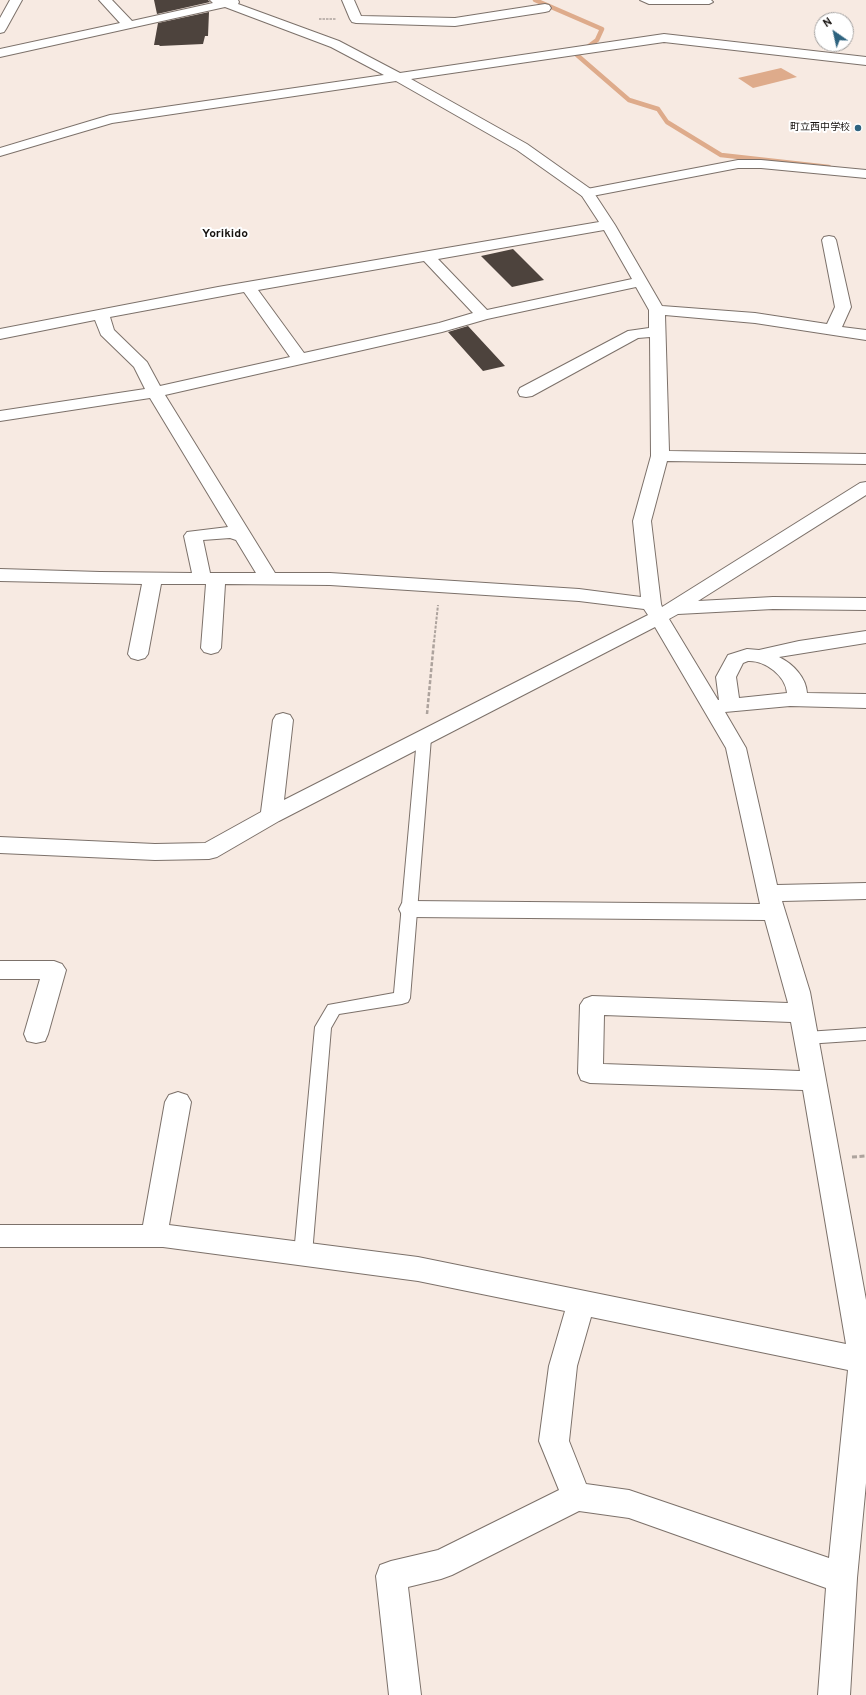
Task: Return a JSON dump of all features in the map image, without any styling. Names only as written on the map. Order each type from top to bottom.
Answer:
[{"type":"street","points":[[1,27],[16,0]]},
{"type":"street","points":[[105,0],[129,25]]},
{"type":"street","points":[[0,53],[129,25],[220,2],[244,0]]},
{"type":"street","points":[[348,0],[356,19],[420,22],[454,22],[545,8]]},
{"type":"street","points":[[220,2],[335,44],[396,76],[522,147],[587,193],[608,225],[657,310],[660,456],[642,522],[661,610],[721,706],[736,748],[771,903],[798,992],[865,1361],[842,1578],[834,1695]]},
{"type":"street","points":[[0,152],[110,119],[664,38],[866,61]]},
{"type":"street","points":[[587,193],[738,164],[761,164],[866,174]]},
{"type":"street","points":[[0,334],[248,287],[608,225]]},
{"type":"street","points":[[829,240],[843,307],[833,329]]},
{"type":"street","points":[[427,256],[484,315]]},
{"type":"street","points":[[0,416],[154,392],[442,327],[484,315],[640,282]]},
{"type":"street","points":[[248,287],[300,359]]},
{"type":"street","points":[[657,310],[755,318],[866,335]]},
{"type":"street","points":[[101,314],[107,332],[141,365],[154,392],[269,579]]},
{"type":"street","points":[[526,392],[634,334],[658,332]]},
{"type":"street","points":[[660,456],[866,458]]},
{"type":"street","points":[[0,845],[155,852],[209,851],[271,816],[424,738],[661,610],[866,487]]},
{"type":"street","points":[[211,648],[209,578],[193,536],[232,532],[243,536]]},
{"type":"street","points":[[0,575],[330,579],[579,595],[661,610],[773,604],[863,604],[866,625]]},
{"type":"street","points":[[138,654],[152,578]]},
{"type":"street","points":[[759,656],[776,651],[866,637]]},
{"type":"street","points":[[721,706],[726,677],[735,659],[753,654],[768,659],[786,671],[796,683],[798,694],[796,699]]},
{"type":"street","points":[[721,706],[796,699],[866,701]]},
{"type":"street","points":[[271,816],[284,720]]},
{"type":"street","points":[[410,909],[771,903],[866,891]]},
{"type":"street","points":[[0,970],[54,970],[36,1034]]},
{"type":"street","points":[[802,1013],[592,1005],[590,1073],[814,1081]]},
{"type":"street","points":[[154,1236],[178,1102]]},
{"type":"street","points":[[0,1236],[154,1236],[418,1269],[865,1361]]},
{"type":"street","points":[[577,1497],[554,1441],[563,1366],[581,1303]]},
{"type":"street","points":[[406,1695],[390,1576],[441,1564],[577,1497],[629,1504],[842,1578]]},
{"type":"lane","points":[[644,0],[649,2],[709,2]]},
{"type":"lane","points":[[303,1254],[323,1027],[334,1009],[402,998],[424,738]]},
{"type":"lane","points":[[806,1038],[866,1034]]},
{"type":"path","points":[[424,738],[440,586]]},
{"type":"shaded area","points":[[781,68],[797,77],[753,88],[738,78]]},
{"type":"building","points":[[154,0],[208,0],[210,2],[157,14]]},
{"type":"building","points":[[209,12],[208,36],[205,36],[203,44],[154,45],[158,23]]},
{"type":"building","points":[[513,249],[544,280],[512,287],[481,256]]},
{"type":"building","points":[[468,326],[505,366],[483,371],[448,332]]},
{"type":"waterway","points":[[535,0],[602,29],[597,40],[577,55],[629,100],[658,109],[667,122],[721,155],[829,167]]},
{"type":"place","name":"町立西中学校","points":[[858,128]]},
{"type":"district","name":"Yorikido","points":[[225,235]]}]
